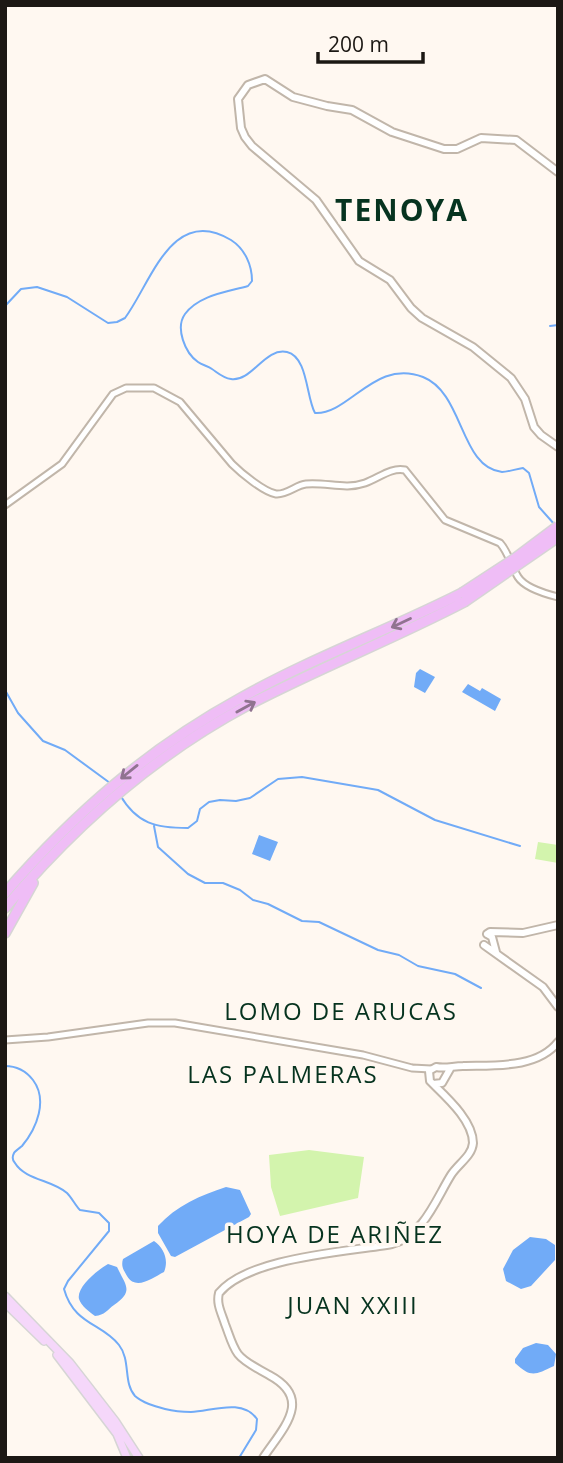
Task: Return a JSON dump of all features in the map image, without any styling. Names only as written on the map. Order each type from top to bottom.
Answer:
[{"type":"highway","points":[[463,597],[558,526]]},
{"type":"highway","points":[[5,933],[31,885],[48,844],[104,793],[242,697],[463,597],[519,566],[558,537]]},
{"type":"highway","points":[[5,884],[64,843],[186,736]]},
{"type":"highway","points":[[5,893],[45,855]]},
{"type":"highway","points":[[5,908],[45,855]]},
{"type":"main road","points":[[558,172],[539,160],[522,143],[508,138],[481,138],[451,150],[391,132],[352,110],[293,97],[265,79],[258,79],[247,85],[238,99],[241,128],[245,138],[316,200],[359,261],[390,280],[404,301],[422,318],[473,346],[511,377],[525,399],[534,427],[558,447]]},
{"type":"main road","points":[[497,954],[490,932],[523,933],[558,925]]},
{"type":"main road","points":[[491,938],[490,945],[484,946],[542,987],[558,1007]]},
{"type":"main road","points":[[263,1458],[289,1419],[293,1408],[291,1397],[283,1382],[247,1362],[237,1352],[218,1304],[219,1293],[235,1280],[264,1266],[393,1244],[412,1232],[431,1211],[473,1145],[466,1123],[431,1082],[428,1075],[431,1069],[439,1067],[447,1070],[523,1061],[547,1053],[558,1042]]},
{"type":"main road","points":[[444,1095],[442,1083],[447,1070]]},
{"type":"main road","points":[[431,1082],[442,1083]]},
{"type":"main road","points":[[5,1294],[70,1363],[120,1434],[127,1458]]},
{"type":"main road","points":[[5,1306],[30,1326],[56,1353],[139,1458]]},
{"type":"street","points":[[5,505],[37,484],[69,457],[113,394],[126,388],[147,386],[180,402],[241,473],[272,493],[284,493],[310,483],[354,486],[393,470],[405,470],[445,520],[500,543],[519,579],[558,597]]},
{"type":"street","points":[[5,1040],[148,1023],[175,1023],[363,1055],[412,1068],[424,1073],[431,1082]]},
{"type":"street","points":[[412,1068],[431,1069]]},
{"type":"green space","points":[[538,842],[558,845],[558,863],[535,859]]},
{"type":"green space","points":[[309,1150],[364,1157],[358,1198],[280,1216],[271,1187],[269,1155]]},
{"type":"water","points":[[420,669],[435,677],[425,693],[414,687],[416,673]]},
{"type":"water","points":[[468,684],[480,691],[482,688],[501,699],[495,711],[462,692]]},
{"type":"water","points":[[259,835],[278,842],[270,861],[252,854]]},
{"type":"water","points":[[226,1187],[240,1190],[251,1214],[249,1217],[175,1257],[171,1256],[158,1233],[158,1226],[189,1202]]},
{"type":"water","points":[[530,1237],[546,1239],[555,1245],[555,1260],[531,1286],[521,1289],[506,1281],[503,1269],[513,1250]]},
{"type":"water","points":[[154,1241],[165,1255],[164,1272],[144,1282],[135,1283],[123,1268],[123,1259]]},
{"type":"water","points":[[108,1264],[117,1267],[126,1292],[106,1312],[95,1316],[82,1304],[79,1294],[89,1279]]},
{"type":"water","points":[[536,1343],[548,1345],[556,1354],[554,1366],[533,1374],[515,1363],[515,1359],[523,1348]]},
{"type":"waterway","points":[[5,306],[21,289],[37,287],[67,297],[108,323],[117,322],[125,318],[154,268],[178,240],[193,232],[211,232],[231,240],[240,248],[249,263],[252,281],[248,286],[206,298],[185,314],[181,333],[193,358],[231,379],[246,375],[265,359],[279,352],[294,355],[303,369],[315,413],[339,406],[391,375],[406,373],[423,377],[447,398],[478,458],[488,467],[502,472],[523,468],[529,473],[539,507],[555,525]]},
{"type":"waterway","points":[[550,326],[558,325]]},
{"type":"waterway","points":[[5,690],[18,713],[43,741],[65,750],[110,783]]},
{"type":"waterway","points":[[120,795],[133,812],[148,822],[166,827],[188,828],[197,821],[200,809],[209,802],[250,798],[278,779],[302,777],[378,790],[435,820],[520,846]]},
{"type":"waterway","points":[[154,826],[158,847],[188,874],[205,883],[223,883],[240,890],[253,900],[268,904],[302,921],[319,922],[378,950],[399,955],[418,966],[455,974],[481,988]]},
{"type":"waterway","points":[[5,1066],[17,1068],[27,1074],[33,1080],[40,1096],[36,1122],[27,1139],[14,1153],[14,1162],[25,1173],[61,1189],[80,1210],[99,1213],[109,1223],[109,1231],[64,1289],[74,1310],[119,1345],[125,1357],[131,1391],[142,1401],[168,1410],[191,1412],[235,1407],[251,1413],[257,1419],[256,1430],[239,1458]]},
{"type":"district","name":"TENOYA","points":[[402,209]]},
{"type":"district","name":"LOMO DE ARUCAS","points":[[341,1010]]},
{"type":"district","name":"LAS PALMERAS","points":[[283,1073]]},
{"type":"district","name":"HOYA DE ARIÑEZ","points":[[335,1233]]},
{"type":"district","name":"JUAN XXIII","points":[[353,1304]]}]
